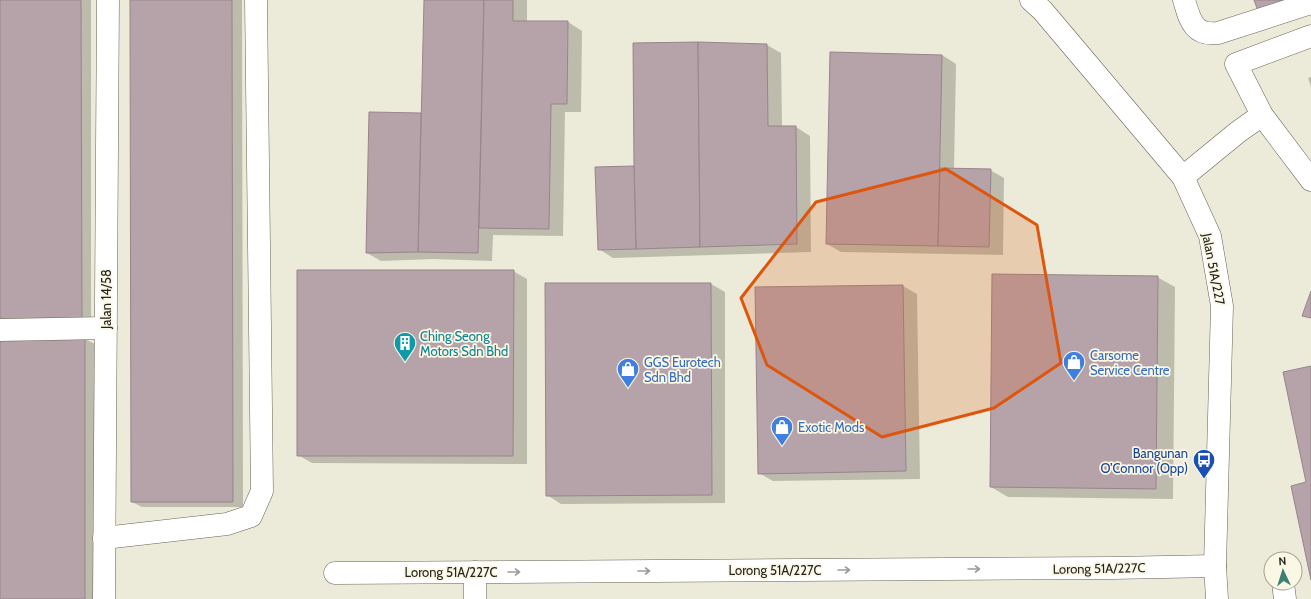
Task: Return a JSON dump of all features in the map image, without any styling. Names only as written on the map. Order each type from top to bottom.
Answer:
[{"type":"street","name":"Jalan 14/58","points":[[104,599],[108,0]]},
{"type":"street","points":[[104,538],[227,524],[251,516],[262,490],[256,0]]},
{"type":"street","name":"Jalan 51A/227","points":[[1031,0],[1043,11],[1183,177],[1210,236],[1222,306],[1215,566],[1217,599]]},
{"type":"street","points":[[1184,0],[1194,26],[1201,32],[1209,34],[1218,33],[1311,3]]},
{"type":"street","points":[[1311,36],[1236,64],[1262,115],[1311,180]]},
{"type":"street","points":[[1183,177],[1238,132],[1262,115]]},
{"type":"street","points":[[0,330],[106,328]]},
{"type":"street","name":"Lorong 51A/227C","points":[[335,572],[1113,568],[1215,566]]},
{"type":"street","points":[[475,572],[475,599]]},
{"type":"highlighted area","points":[[946,169],[1037,225],[1061,363],[994,408],[882,437],[767,365],[741,298],[816,202]]},
{"type":"building","points":[[0,0],[81,0],[82,322],[0,323]]},
{"type":"building","points":[[130,0],[232,0],[233,502],[131,502]]},
{"type":"building","points":[[424,0],[484,0],[478,253],[418,252]]},
{"type":"building","points":[[484,0],[513,0],[513,21],[568,21],[567,104],[551,104],[549,229],[479,228]]},
{"type":"building","points":[[1254,0],[1292,0],[1258,11]]},
{"type":"building","points":[[698,42],[700,247],[636,249],[633,43]]},
{"type":"building","points":[[698,42],[767,44],[768,126],[796,126],[797,244],[700,247]]},
{"type":"building","points":[[830,52],[942,55],[938,246],[826,244]]},
{"type":"building","points":[[369,112],[421,113],[418,252],[366,253]]},
{"type":"building","points":[[634,166],[636,249],[598,250],[595,167]]},
{"type":"building","points":[[940,168],[991,169],[989,247],[938,246]]},
{"type":"building","name":"Ching Seong Motors Sdn Bhd","points":[[297,270],[514,270],[513,456],[297,456]]},
{"type":"building","name":"Carsome Service Centre","points":[[992,274],[1158,276],[1156,489],[990,487]]},
{"type":"building","name":"GGS Eurotech Sdn Bhd","points":[[545,283],[711,283],[712,495],[546,496]]},
{"type":"building","points":[[903,285],[906,471],[758,474],[755,287]]},
{"type":"building","points":[[1311,291],[1311,318],[1302,316]]},
{"type":"building","points":[[0,337],[85,338],[85,599],[0,599]]},
{"type":"building","points":[[1311,366],[1311,580],[1291,486],[1306,482],[1283,372]]},
{"type":"place","name":"Ching Seong Motors Sdn Bhd","points":[[405,362]]},
{"type":"place","name":"Carsome Service Centre","points":[[1074,382]]},
{"type":"place","name":"GGS Eurotech Sdn Bhd","points":[[628,388]]},
{"type":"place","name":"Exotic Mods","points":[[782,446]]},
{"type":"place","name":"Bangunan O’Connor (Opp)","points":[[1204,480]]}]
